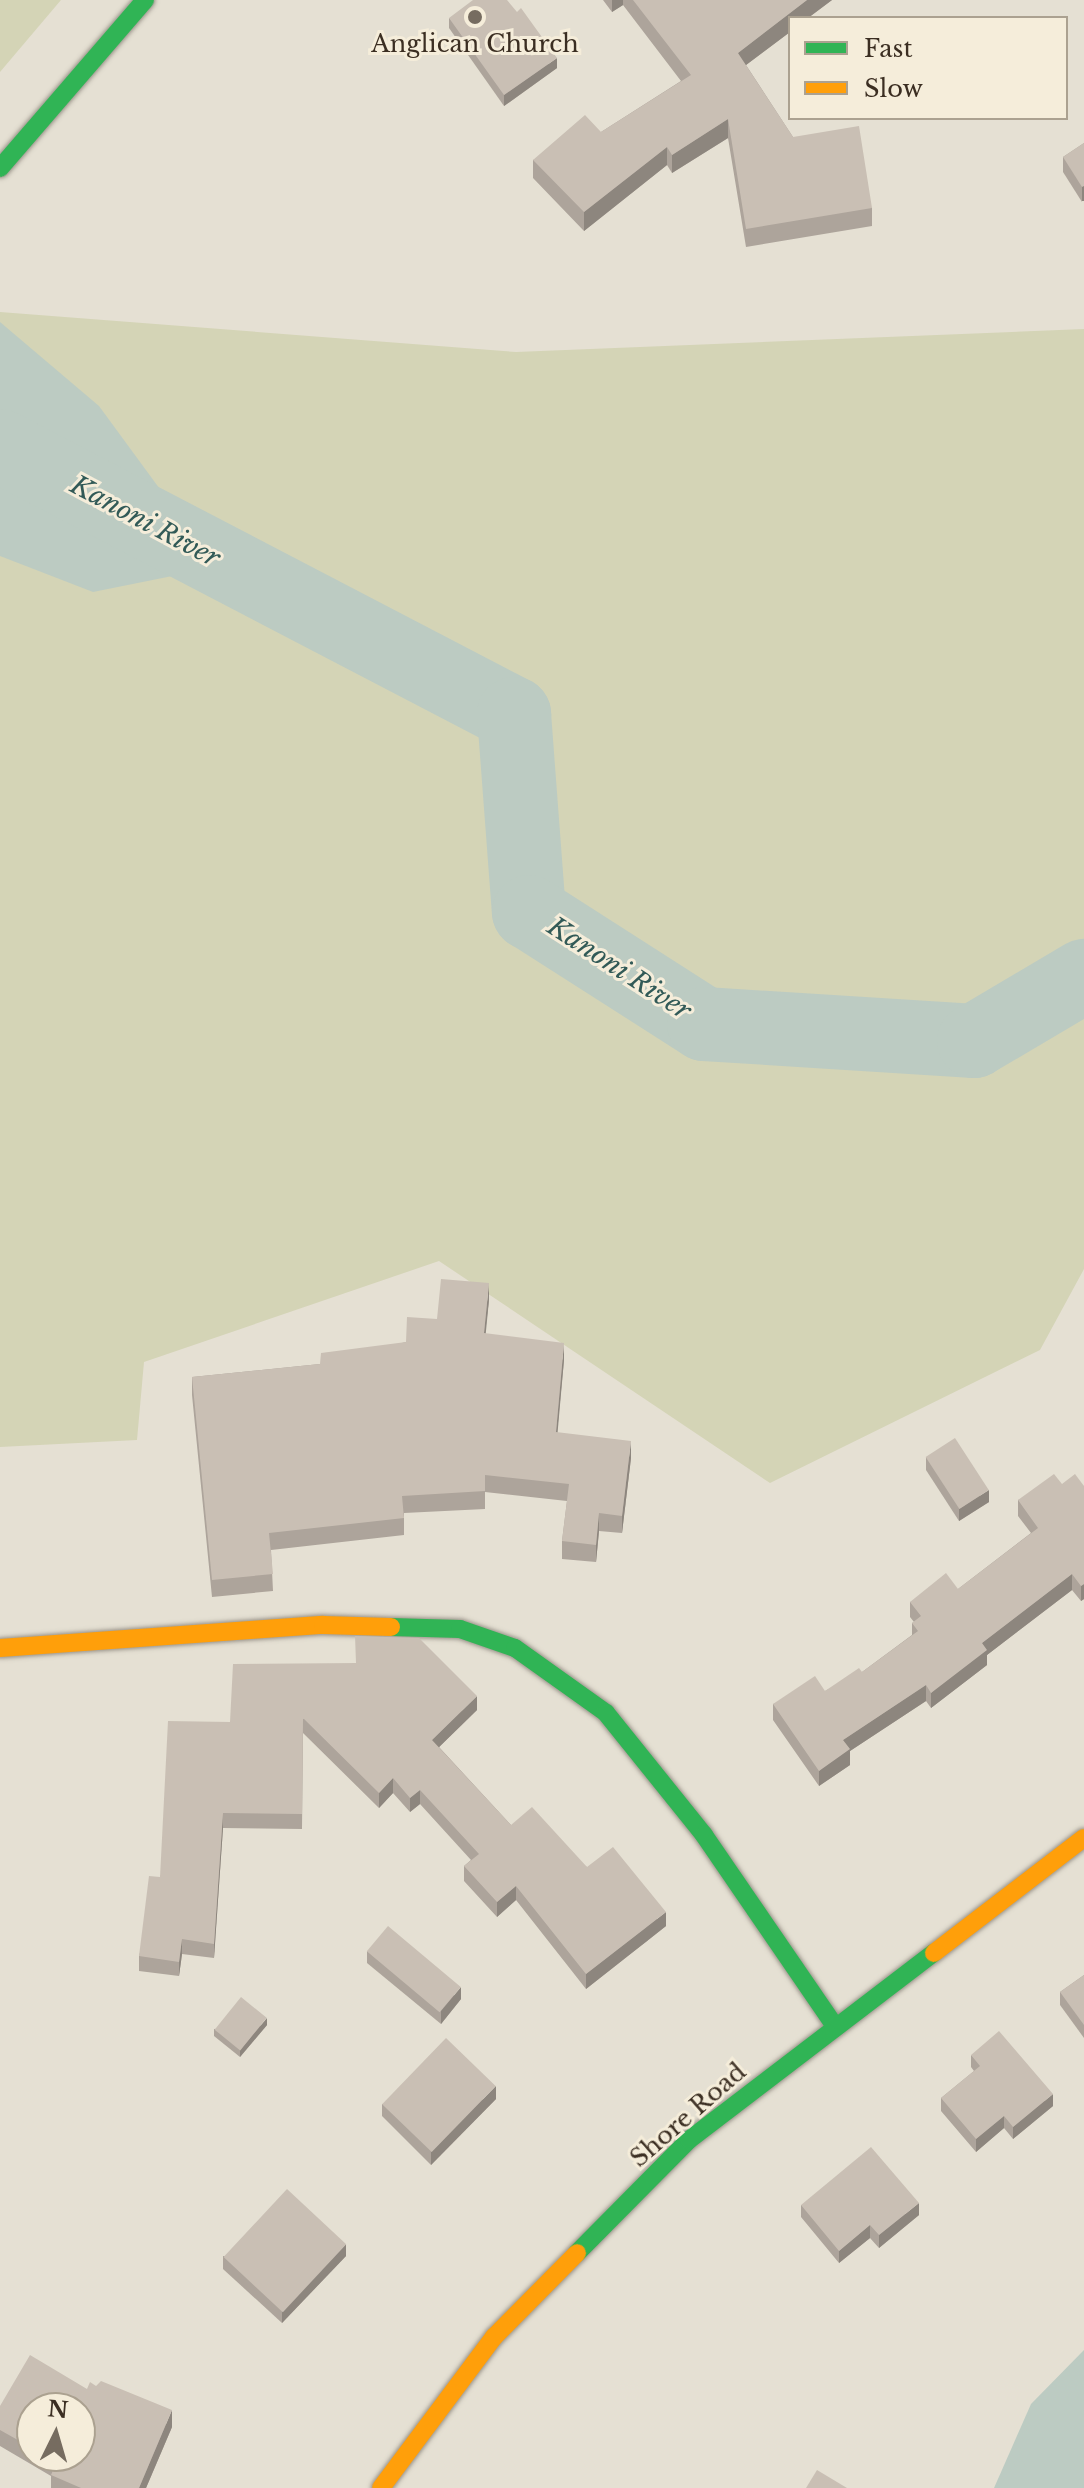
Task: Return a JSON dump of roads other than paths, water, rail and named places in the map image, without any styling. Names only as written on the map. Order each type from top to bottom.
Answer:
[{"type":"street","points":[[0,168],[145,0]]},
{"type":"street","points":[[0,1648],[323,1625],[460,1629],[515,1648],[606,1713],[704,1835],[834,2025]]},
{"type":"street","name":"Shore Road","points":[[381,2488],[494,2337],[689,2140],[834,2025],[1084,1838]]},
{"type":"water","points":[[0,322],[99,406],[217,567],[93,592],[0,556]]},
{"type":"water","points":[[1084,2350],[1084,2488],[994,2488],[1031,2404]]},
{"type":"waterway","name":"Kanoni River","points":[[0,446],[514,714],[529,912],[704,1024],[974,1041],[1084,976]]},
{"type":"place","name":"Anglican Church","points":[[475,17]]}]
